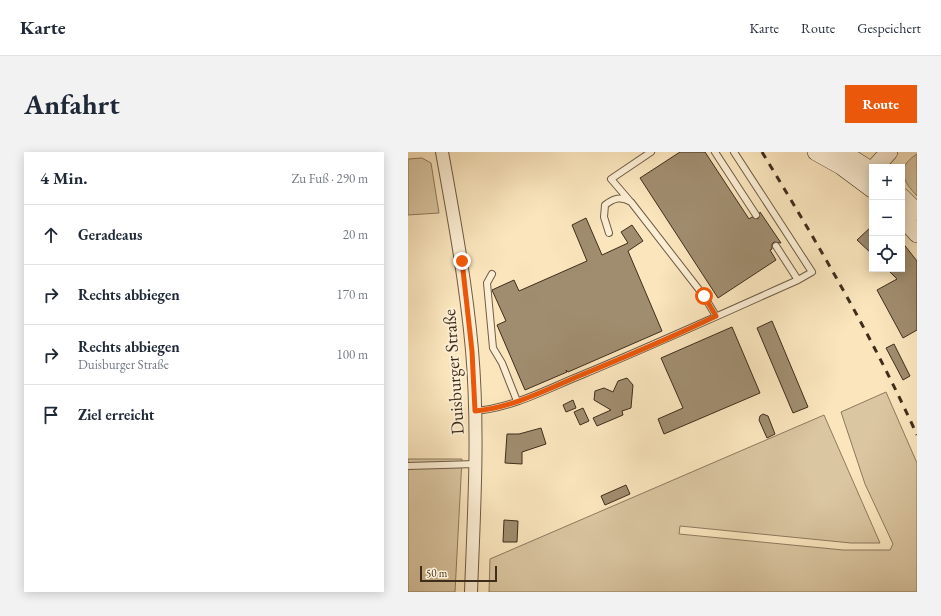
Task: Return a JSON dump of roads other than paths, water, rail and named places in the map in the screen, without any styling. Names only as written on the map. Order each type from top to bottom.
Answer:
[{"type":"main road","points":[[816,152],[869,177]]},
{"type":"main road","points":[[842,152],[869,176]]},
{"type":"main road","points":[[878,164],[889,152]]},
{"type":"main road","points":[[905,200],[917,212]]},
{"type":"main road","points":[[905,220],[917,234]]},
{"type":"street","name":"Duisburger Straße","points":[[442,152],[462,261],[472,351],[476,464],[472,592]]},
{"type":"lane","points":[[651,152],[610,179],[631,202],[704,296],[716,316]]},
{"type":"lane","points":[[723,152],[716,154],[756,215]]},
{"type":"lane","points":[[475,411],[492,410],[517,401],[681,334],[716,316],[798,280],[812,272],[734,152]]},
{"type":"lane","points":[[609,233],[604,217],[605,205],[618,198],[624,198],[631,202]]},
{"type":"lane","points":[[776,246],[798,280]]},
{"type":"lane","points":[[492,274],[487,283],[494,348],[502,363],[517,401]]},
{"type":"lane","points":[[408,466],[476,464]]},
{"type":"railway","points":[[762,152],[844,291],[882,362],[917,435]]}]
